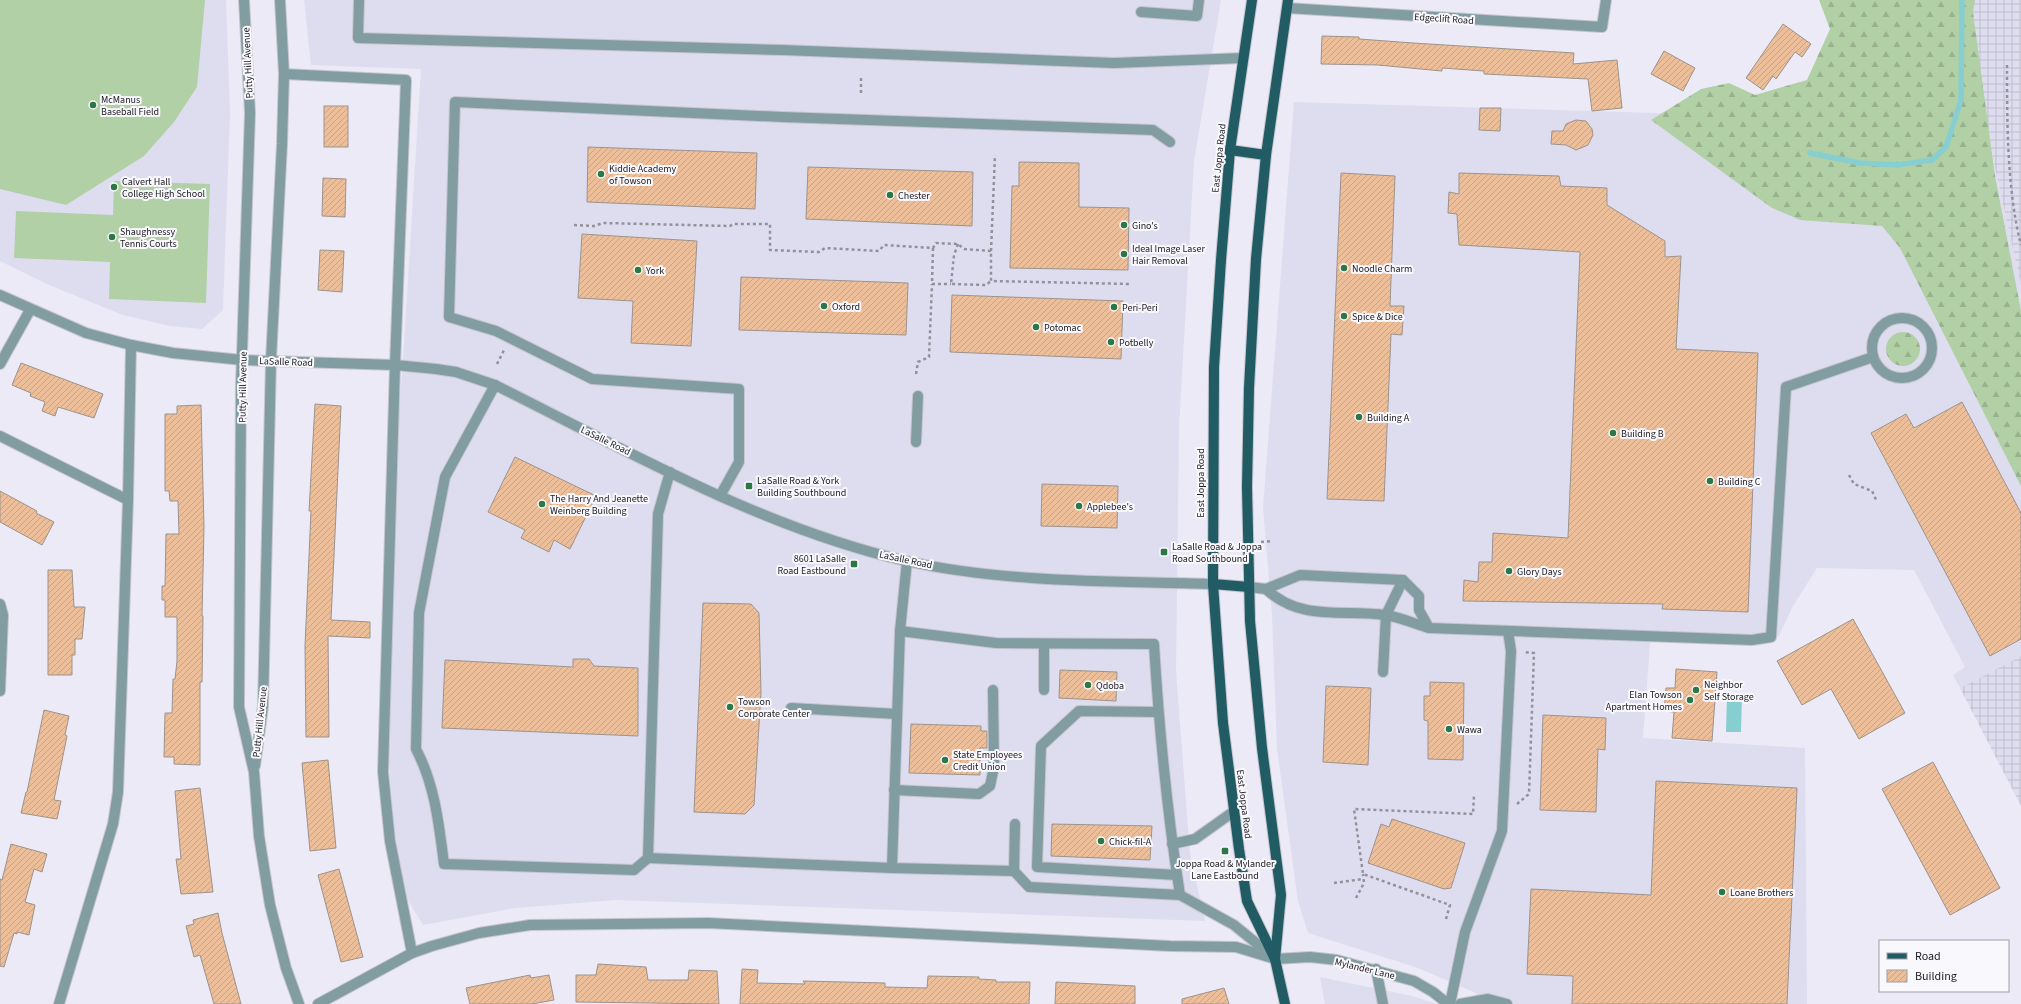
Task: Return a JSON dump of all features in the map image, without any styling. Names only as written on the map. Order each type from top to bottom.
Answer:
[{"type":"main road","name":"East Joppa Road","points":[[1252,0],[1230,150],[1220,260],[1214,367],[1213,584],[1223,723],[1247,901],[1275,959],[1285,1004]]},
{"type":"main road","name":"East Joppa Road","points":[[1275,959],[1281,895],[1262,748],[1250,621],[1247,487],[1248,388],[1256,259],[1266,155],[1288,4]]},
{"type":"main road","points":[[1230,150],[1266,155]]},
{"type":"main road","points":[[1213,584],[1249,587]]},
{"type":"street","name":"Putty Hill Avenue","points":[[244,0],[250,113],[242,360],[239,707],[254,772],[259,836],[270,905],[286,968],[299,1004]]},
{"type":"street","name":"Putty Hill Avenue","points":[[254,772],[263,706],[271,360],[284,74],[280,0]]},
{"type":"street","points":[[359,0],[358,38],[783,50],[1114,63],[1243,58]]},
{"type":"street","points":[[1140,12],[1197,16],[1199,0]]},
{"type":"street","name":"Edgeclift Road","points":[[1288,4],[1602,27],[1606,0]]},
{"type":"street","points":[[284,74],[406,80],[395,365],[383,772],[390,841],[412,953]]},
{"type":"street","points":[[720,496],[739,462],[739,389],[592,378],[496,331],[449,317],[455,102],[782,117],[1153,130],[1170,142]]},
{"type":"street","name":"LaSalle Road","points":[[0,296],[86,333],[173,354],[242,360],[395,365],[456,372],[495,385],[720,496],[777,520],[825,537],[907,561],[978,573],[1042,578],[1213,584]]},
{"type":"street","points":[[0,364],[30,310]]},
{"type":"street","points":[[1893,320],[1912,320],[1925,329],[1930,337],[1932,349],[1930,361],[1919,374],[1911,377],[1902,379],[1892,377],[1878,366],[1873,357],[1873,342],[1875,335],[1883,325],[1893,320]]},
{"type":"street","points":[[63,1003],[113,824],[118,792],[128,500],[131,345]]},
{"type":"street","points":[[1266,589],[1278,600],[1311,610],[1326,613],[1386,615],[1429,628],[1752,640],[1771,637],[1786,387],[1873,357]]},
{"type":"street","points":[[495,385],[444,477],[419,613],[416,749],[426,769],[438,816],[444,864],[634,870],[648,858],[892,868],[1014,871]]},
{"type":"street","points":[[916,442],[918,396]]},
{"type":"street","points":[[0,436],[128,500]]},
{"type":"street","points":[[648,858],[658,514],[670,472]]},
{"type":"street","points":[[892,868],[900,631],[907,561]]},
{"type":"street","points":[[1249,587],[1266,589],[1300,575],[1402,580],[1419,596],[1419,610],[1429,628]]},
{"type":"street","points":[[1383,672],[1386,615],[1402,580]]},
{"type":"street","points":[[0,604],[3,616],[0,691]]},
{"type":"street","points":[[900,631],[996,643],[1154,644],[1158,712],[1172,844],[1180,894]]},
{"type":"street","points":[[1449,1004],[1465,932],[1502,831],[1511,651],[1508,631]]},
{"type":"street","points":[[1044,644],[1044,690]]},
{"type":"street","points":[[894,790],[979,794],[990,786],[994,767],[993,690]]},
{"type":"street","points":[[792,708],[897,714]]},
{"type":"street","points":[[1158,712],[1079,711],[1041,746],[1037,867],[1177,875]]},
{"type":"street","points":[[1172,844],[1195,839],[1234,812]]},
{"type":"street","points":[[1015,824],[1014,871],[1029,887],[1180,894],[1234,925],[1275,959]]},
{"type":"street","points":[[318,1004],[412,953],[479,933],[530,925],[708,923],[1170,946],[1236,947],[1275,959]]},
{"type":"street","name":"Mylander Lane","points":[[1275,959],[1310,957],[1337,960],[1376,970],[1414,981],[1433,992],[1449,1004]]},
{"type":"street","points":[[1376,970],[1383,1004]]},
{"type":"street","points":[[1460,1004],[1488,999],[1507,1004]]},
{"type":"path","points":[[2007,65],[2007,112],[2014,219],[2021,245]]},
{"type":"path","points":[[860,93],[861,77]]},
{"type":"path","points":[[932,284],[986,286],[991,281],[995,155]]},
{"type":"path","points":[[574,225],[594,226],[603,223],[730,226],[733,224],[770,224],[770,250],[819,252],[825,248],[879,251],[884,246],[933,248]]},
{"type":"path","points":[[916,374],[918,362],[929,357],[933,248],[936,243],[958,244],[964,249],[991,251]]},
{"type":"path","points":[[951,284],[954,255],[958,244]]},
{"type":"path","points":[[991,281],[1131,284]]},
{"type":"path","points":[[1849,475],[1854,484],[1872,492],[1877,502]]},
{"type":"path","points":[[1260,542],[1272,541]]},
{"type":"path","points":[[1515,806],[1529,794],[1534,653],[1520,652]]},
{"type":"path","points":[[1473,814],[1474,795]]},
{"type":"path","points":[[1356,898],[1364,883],[1354,809],[1478,814]]},
{"type":"path","points":[[1363,874],[1450,905],[1446,919]]},
{"type":"path","points":[[1334,883],[1363,879]]},
{"type":"shaded area","name":"Calvert Hall College High School","points":[[0,0],[226,0],[230,113],[223,310],[202,329],[170,326],[123,315],[49,285],[0,261]]},
{"type":"shaded area","points":[[304,0],[1221,0],[1194,161],[1179,428],[1176,671],[1190,854],[1205,921],[616,900],[515,908],[423,925],[403,892],[394,827],[388,753],[395,465],[421,69],[311,65]]},
{"type":"shaded area","points":[[1966,0],[2021,0],[2021,285],[1985,123]]},
{"type":"shaded area","points":[[1294,102],[1985,123],[2021,285],[2021,656],[1960,688],[1953,675],[1965,667],[1914,570],[1817,568],[1793,606],[1779,636],[1745,636],[1651,631],[1643,738],[1805,748],[1807,1004],[1476,1004],[1476,993],[1418,968],[1308,933],[1298,901],[1277,749],[1272,615],[1263,508]]},
{"type":"shaded area","points":[[2021,656],[2021,806],[1960,688]]},
{"type":"shaded area","points":[[1320,977],[1412,996],[1437,1004],[1325,1004]]},
{"type":"green space","name":"McManus Baseball Field","points":[[0,0],[205,0],[197,87],[174,122],[144,156],[66,205],[0,189]]},
{"type":"green space","points":[[1819,0],[1975,0],[1973,12],[1995,176],[2021,311],[2021,486],[1900,248],[1882,226],[1800,220],[1772,208],[1651,120],[1701,89],[1729,83],[1755,95],[1807,80],[1830,29]]},
{"type":"green space","name":"Shaughnessy Tennis Courts","points":[[114,181],[210,184],[206,303],[109,299],[110,262],[14,258],[16,211],[113,215]]},
{"type":"green space","points":[[1903,332],[1915,337],[1920,349],[1915,361],[1903,366],[1891,361],[1886,349],[1891,337]]},
{"type":"water","points":[[1727,695],[1742,695],[1741,732],[1726,732]]},
{"type":"building","points":[[1783,24],[1811,44],[1802,57],[1795,52],[1776,79],[1773,76],[1763,90],[1746,78]]},
{"type":"building","points":[[1322,36],[1359,37],[1359,39],[1574,53],[1573,64],[1617,60],[1622,108],[1592,111],[1588,79],[1484,74],[1484,71],[1442,68],[1442,71],[1378,65],[1321,64]]},
{"type":"building","points":[[1664,51],[1695,68],[1683,91],[1651,74]]},
{"type":"building","points":[[324,106],[348,106],[348,147],[324,147]]},
{"type":"building","points":[[1480,108],[1501,108],[1500,131],[1479,130]]},
{"type":"building","points":[[1576,120],[1586,121],[1592,129],[1593,135],[1588,145],[1576,150],[1566,145],[1551,144],[1552,131],[1563,131],[1566,124]]},
{"type":"building","points":[[588,147],[757,153],[755,209],[587,202]]},
{"type":"building","points":[[1019,162],[1079,163],[1079,207],[1129,208],[1128,270],[1010,268],[1012,186],[1019,186]]},
{"type":"building","name":"Chester","points":[[808,167],[973,172],[972,226],[806,219]]},
{"type":"building","name":"Building A","points":[[1341,173],[1395,176],[1390,306],[1404,306],[1402,335],[1391,334],[1384,501],[1327,499]]},
{"type":"building","name":"Building B","points":[[1459,173],[1559,176],[1561,186],[1607,188],[1607,205],[1665,241],[1665,257],[1681,256],[1676,349],[1758,353],[1748,612],[1662,609],[1663,604],[1463,601],[1464,580],[1478,582],[1479,562],[1492,562],[1493,533],[1568,538],[1580,252],[1459,245],[1457,214],[1448,213],[1449,192],[1459,194]]},
{"type":"building","points":[[323,178],[346,179],[345,217],[322,216]]},
{"type":"building","name":"York","points":[[582,234],[697,241],[691,346],[631,343],[633,301],[578,298]]},
{"type":"building","points":[[320,250],[344,251],[342,292],[318,290]]},
{"type":"building","name":"Oxford","points":[[741,277],[908,283],[906,335],[739,330]]},
{"type":"building","name":"Potomac","points":[[952,295],[1123,301],[1121,359],[950,352]]},
{"type":"building","points":[[21,363],[103,394],[94,418],[58,407],[55,416],[42,411],[45,402],[30,396],[31,393],[12,385]]},
{"type":"building","points":[[1962,402],[2021,513],[2021,639],[1990,656],[1871,433],[1906,414],[1914,428]]},
{"type":"building","points":[[315,404],[341,406],[331,620],[370,622],[370,638],[328,636],[329,737],[306,737],[305,646],[311,511],[309,511]]},
{"type":"building","points":[[201,405],[204,527],[202,682],[200,682],[200,765],[174,764],[174,757],[164,757],[165,713],[172,713],[173,679],[175,679],[177,661],[177,617],[165,617],[165,600],[162,600],[162,586],[165,586],[166,534],[179,534],[178,501],[170,501],[169,491],[165,491],[165,414],[177,414],[177,406]]},
{"type":"building","name":"The Harry And Jeanette Weinberg Building","points":[[515,457],[596,496],[570,549],[554,540],[549,552],[521,538],[525,530],[488,512]]},
{"type":"building","name":"Applebee's","points":[[1042,484],[1118,486],[1117,528],[1041,526]]},
{"type":"building","points":[[0,491],[54,522],[42,545],[0,522]]},
{"type":"building","points":[[48,570],[72,570],[74,607],[85,607],[82,639],[75,639],[75,655],[72,655],[72,675],[48,675]]},
{"type":"building","name":"Towson Corporate Center","points":[[703,603],[751,604],[759,613],[761,693],[754,805],[745,814],[694,812]]},
{"type":"building","points":[[1853,619],[1905,713],[1859,739],[1831,689],[1802,705],[1777,661]]},
{"type":"building","points":[[573,659],[589,659],[594,666],[638,668],[638,736],[442,728],[445,660],[573,667]]},
{"type":"building","name":"Elan Towson Apartment Homes","points":[[1676,669],[1717,672],[1712,741],[1672,738],[1674,712],[1664,711],[1666,688],[1675,688]]},
{"type":"building","name":"Qdoba","points":[[1060,670],[1117,672],[1116,701],[1059,698]]},
{"type":"building","name":"Wawa","points":[[1430,682],[1464,683],[1463,760],[1428,759],[1428,721],[1424,720],[1424,696],[1430,696]]},
{"type":"building","points":[[1326,686],[1371,688],[1368,765],[1323,762]]},
{"type":"building","points":[[44,710],[69,716],[65,735],[67,736],[54,800],[61,801],[57,819],[21,813],[27,792]]},
{"type":"building","points":[[1543,715],[1606,718],[1605,750],[1598,749],[1596,812],[1540,810]]},
{"type":"building","name":"State Employees Credit Union","points":[[911,724],[981,726],[981,731],[987,731],[987,748],[980,748],[980,775],[909,773]]},
{"type":"building","points":[[328,760],[336,848],[310,851],[302,763]]},
{"type":"building","points":[[1933,762],[2000,888],[1950,915],[1882,789]]},
{"type":"building","name":"Loane Brothers","points":[[1656,781],[1797,788],[1787,1004],[1572,1004],[1573,976],[1527,974],[1531,889],[1651,895]]},
{"type":"building","points":[[200,788],[213,892],[181,894],[176,859],[181,859],[175,791]]},
{"type":"building","points":[[1392,819],[1465,843],[1451,888],[1444,889],[1368,863],[1381,824],[1389,827]]},
{"type":"building","name":"Chick-fil-A","points":[[1052,824],[1152,826],[1150,860],[1051,856]]},
{"type":"building","points":[[11,844],[47,854],[42,872],[34,869],[25,902],[35,905],[29,935],[17,932],[17,934],[14,933],[4,967],[0,966],[0,879],[2,880]]},
{"type":"building","points":[[339,869],[363,957],[341,962],[318,875]]},
{"type":"building","points":[[218,913],[241,1004],[214,1004],[200,955],[194,957],[186,926],[194,924],[193,920]]},
{"type":"building","points":[[598,964],[646,967],[648,980],[688,980],[689,970],[717,971],[719,1004],[576,1002],[576,975],[596,975]]},
{"type":"building","points":[[742,969],[758,970],[757,983],[805,984],[803,981],[885,983],[885,987],[927,988],[928,976],[979,977],[979,979],[996,980],[996,982],[1030,982],[1029,1004],[740,1004]]},
{"type":"building","points":[[530,975],[531,978],[549,975],[554,1000],[532,1004],[470,1004],[466,988]]},
{"type":"building","points":[[1056,982],[1135,986],[1135,1004],[1055,1004]]},
{"type":"building","points":[[1224,988],[1229,1004],[1182,1004],[1182,999]]},
{"type":"waterway","points":[[1810,153],[1860,163],[1897,165],[1932,160],[1946,147],[1961,100],[1962,0]]},
{"type":"place","name":"McManus Baseball Field","points":[[93,105]]},
{"type":"place","name":"Kiddie Academy of Towson","points":[[601,174]]},
{"type":"place","name":"Calvert Hall College High School","points":[[114,187]]},
{"type":"place","name":"Chester","points":[[890,195]]},
{"type":"place","name":"Gino's","points":[[1124,225]]},
{"type":"place","name":"Shaughnessy Tennis Courts","points":[[112,237]]},
{"type":"place","name":"Ideal Image Laser Hair Removal","points":[[1124,254]]},
{"type":"place","name":"Noodle Charm","points":[[1344,268]]},
{"type":"place","name":"York","points":[[638,270]]},
{"type":"place","name":"Oxford","points":[[824,306]]},
{"type":"place","name":"Peri-Peri","points":[[1114,307]]},
{"type":"place","name":"Spice & Dice","points":[[1344,316]]},
{"type":"place","name":"Potomac","points":[[1036,327]]},
{"type":"place","name":"Potbelly","points":[[1111,342]]},
{"type":"place","name":"Building A","points":[[1359,417]]},
{"type":"place","name":"Building B","points":[[1613,433]]},
{"type":"place","name":"Building C","points":[[1710,481]]},
{"type":"place","name":"LaSalle Road & York Building Southbound","points":[[749,486]]},
{"type":"place","name":"The Harry And Jeanette Weinberg Building","points":[[542,504]]},
{"type":"place","name":"Applebee's","points":[[1079,506]]},
{"type":"place","name":"LaSalle Road & Joppa Road Southbound","points":[[1164,552]]},
{"type":"place","name":"8601 LaSalle Road Eastbound","points":[[854,564]]},
{"type":"place","name":"Glory Days","points":[[1509,571]]},
{"type":"place","name":"Qdoba","points":[[1088,685]]},
{"type":"place","name":"Neighbor Self Storage","points":[[1696,690]]},
{"type":"place","name":"Elan Towson Apartment Homes","points":[[1690,700]]},
{"type":"place","name":"Towson Corporate Center","points":[[730,707]]},
{"type":"place","name":"Wawa","points":[[1449,729]]},
{"type":"place","name":"State Employees Credit Union","points":[[945,760]]},
{"type":"place","name":"Chick-fil-A","points":[[1101,841]]},
{"type":"place","name":"Joppa Road & Mylander Lane Eastbound","points":[[1225,851]]},
{"type":"place","name":"Loane Brothers","points":[[1722,892]]}]
